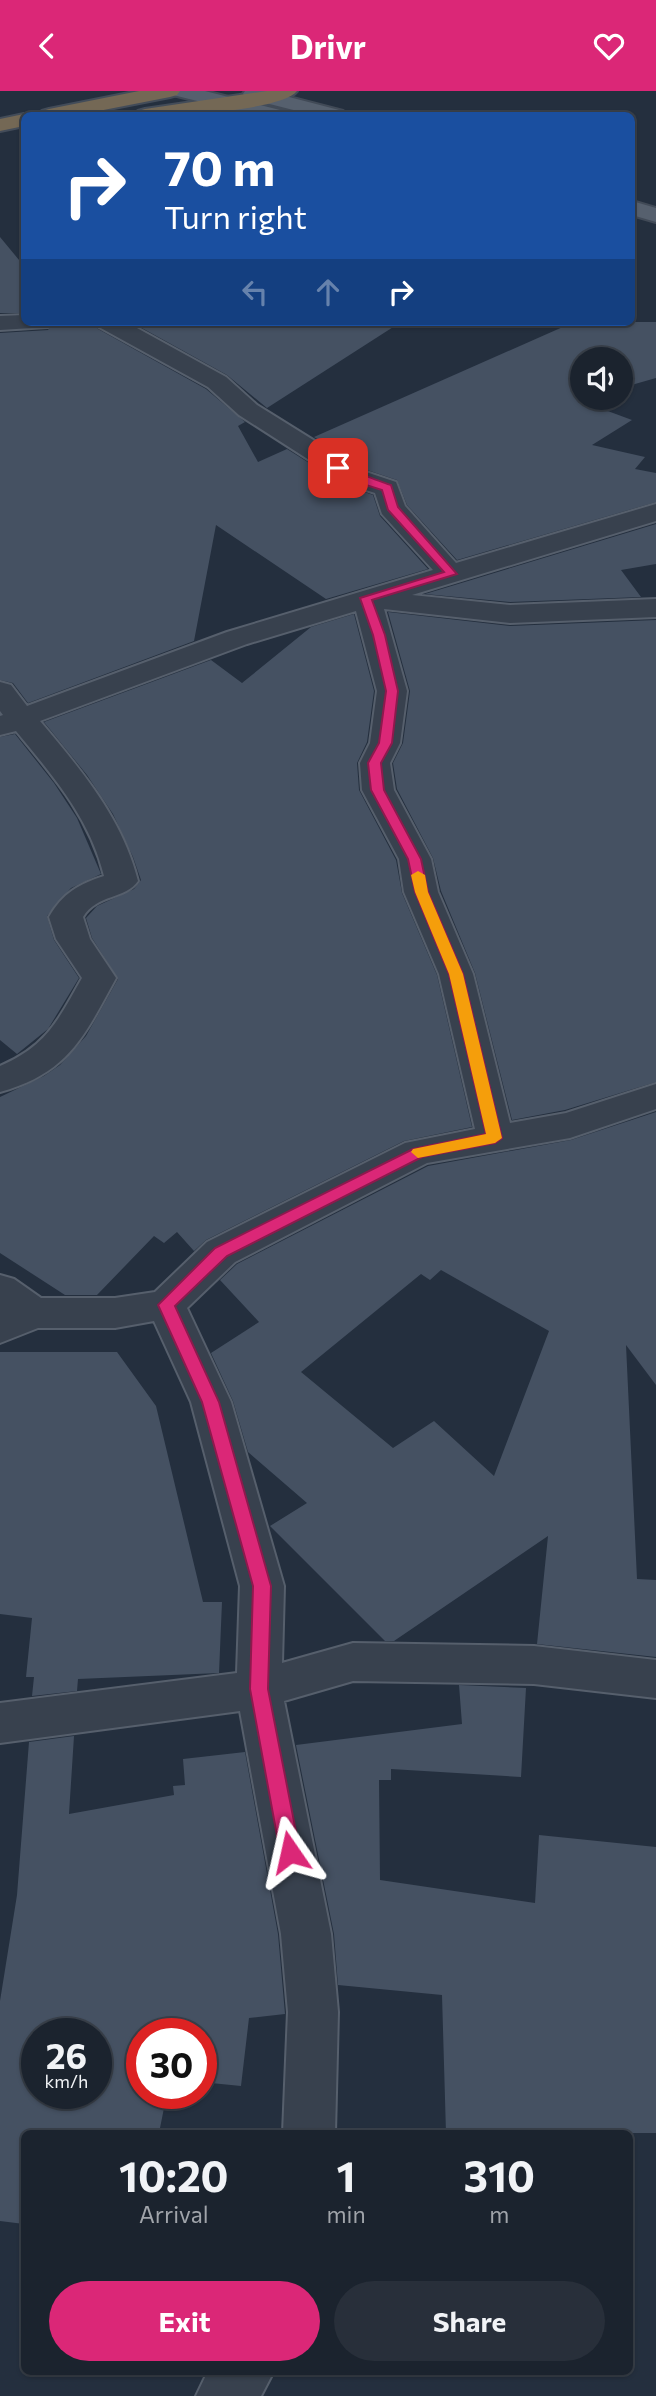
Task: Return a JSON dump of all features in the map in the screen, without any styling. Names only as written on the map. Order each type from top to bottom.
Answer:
[{"type":"highway","points":[[63,112],[170,91]]},
{"type":"highway","points":[[160,112],[235,97],[277,101]]},
{"type":"highway","points":[[0,125],[21,121]]},
{"type":"highway","points":[[0,143],[21,139]]},
{"type":"main road","points":[[180,91],[235,97]]},
{"type":"main road","points":[[277,101],[323,112]]},
{"type":"main road","points":[[635,194],[656,199]]},
{"type":"main road","points":[[635,209],[656,215]]},
{"type":"street","points":[[0,323],[21,322]]},
{"type":"street","points":[[115,326],[217,382],[248,410],[354,477],[387,488],[392,508],[451,574]]},
{"type":"street","points":[[10,722],[237,638],[656,512]]},
{"type":"street","points":[[366,598],[510,614],[656,608]]},
{"type":"street","points":[[366,598],[379,635],[392,691],[385,743],[374,763],[378,790],[415,859],[421,892],[456,974],[495,1138]]},
{"type":"street","points":[[0,691],[10,722],[88,803],[111,841],[120,864],[122,881],[90,891],[72,904],[66,917],[73,939],[99,978],[66,1036],[37,1064],[0,1080]]},
{"type":"street","points":[[0,1289],[16,1320],[115,1313],[166,1305],[221,1252],[418,1152],[570,1125],[656,1096]]},
{"type":"street","points":[[166,1305],[211,1402],[262,1586],[259,1689],[306,1934],[313,2012],[309,2130]]},
{"type":"street","points":[[0,1723],[76,1716],[259,1689],[353,1663],[534,1665],[656,1679]]},
{"type":"street","points":[[224,2396],[242,2375]]},
{"type":"building","points":[[0,237],[21,262],[21,313],[0,313]]},
{"type":"building","points":[[635,322],[656,322],[656,378],[633,385],[633,347],[570,347],[570,410],[605,410],[632,420],[592,445],[645,457],[635,469],[656,473],[656,502],[457,560],[407,505],[397,480],[364,469],[314,437],[565,326],[635,326]]},
{"type":"building","points":[[51,326],[96,326],[206,389],[245,422],[238,426],[258,462],[287,449],[344,485],[373,495],[380,516],[428,569],[326,599],[216,525],[194,641],[28,703],[13,683],[0,680],[0,333],[48,330]]},
{"type":"building","points":[[138,326],[395,326],[267,408],[227,375]]},
{"type":"building","points":[[656,524],[656,564],[621,570],[641,597],[510,602],[425,594]]},
{"type":"building","points":[[388,612],[510,626],[656,620],[656,1082],[565,1110],[512,1120],[475,973],[441,891],[433,858],[397,789],[393,763],[403,743],[410,691]]},
{"type":"building","points":[[354,614],[374,691],[367,742],[357,763],[359,790],[396,860],[402,893],[437,975],[472,1127],[404,1141],[206,1240],[194,1251],[177,1232],[164,1243],[154,1236],[97,1295],[65,1295],[0,1253],[0,1097],[44,1076],[60,1065],[86,1036],[118,979],[92,938],[86,918],[97,906],[134,889],[141,880],[113,814],[87,775],[44,722],[211,660],[242,683],[311,627]]},
{"type":"building","points":[[15,734],[54,783],[77,818],[101,874],[71,888],[47,916],[54,940],[79,978],[48,1029],[17,1054],[0,1040],[0,737]]},
{"type":"building","points":[[656,1112],[656,1385],[626,1345],[637,1579],[656,1580],[656,1657],[537,1644],[548,1536],[394,1641],[385,1641],[270,1526],[307,1503],[248,1452],[233,1401],[211,1353],[259,1322],[220,1280],[237,1264],[428,1166],[571,1140]],"holes":[[[441,1270],[549,1331],[494,1476],[434,1421],[393,1448],[301,1372],[421,1274],[430,1280]]]},
{"type":"building","points":[[0,1352],[117,1352],[156,1406],[203,1602],[222,1602],[219,1673],[78,1679],[77,1691],[32,1696],[34,1677],[26,1677],[32,1618],[0,1614]]},
{"type":"building","points":[[459,1685],[526,1688],[521,1777],[391,1769],[391,1780],[379,1780],[380,1880],[535,1903],[539,1835],[656,1847],[656,2133],[633,2133],[633,2130],[446,2130],[442,1995],[338,1985],[334,1934],[296,1745],[462,1724]]},
{"type":"building","points":[[74,1736],[69,1814],[174,1795],[173,1786],[185,1785],[183,1759],[245,1752],[278,1934],[285,2014],[249,2018],[241,2086],[217,2084],[217,2018],[126,2018],[126,2109],[164,2109],[160,2130],[21,2130],[21,2224],[0,2221],[0,2001],[17,1895],[29,1742]]},
{"type":"slow traffic","points":[[418,875],[421,892],[433,914],[456,974],[495,1138],[418,1152]]},
{"type":"route","points":[[290,1852],[259,1689],[262,1586],[211,1402],[166,1305],[221,1252],[418,1152],[495,1138],[456,974],[433,914],[421,892],[415,859],[378,790],[374,763],[385,743],[392,691],[379,635],[366,598],[451,574],[392,508],[387,488],[354,477],[338,468]]}]
